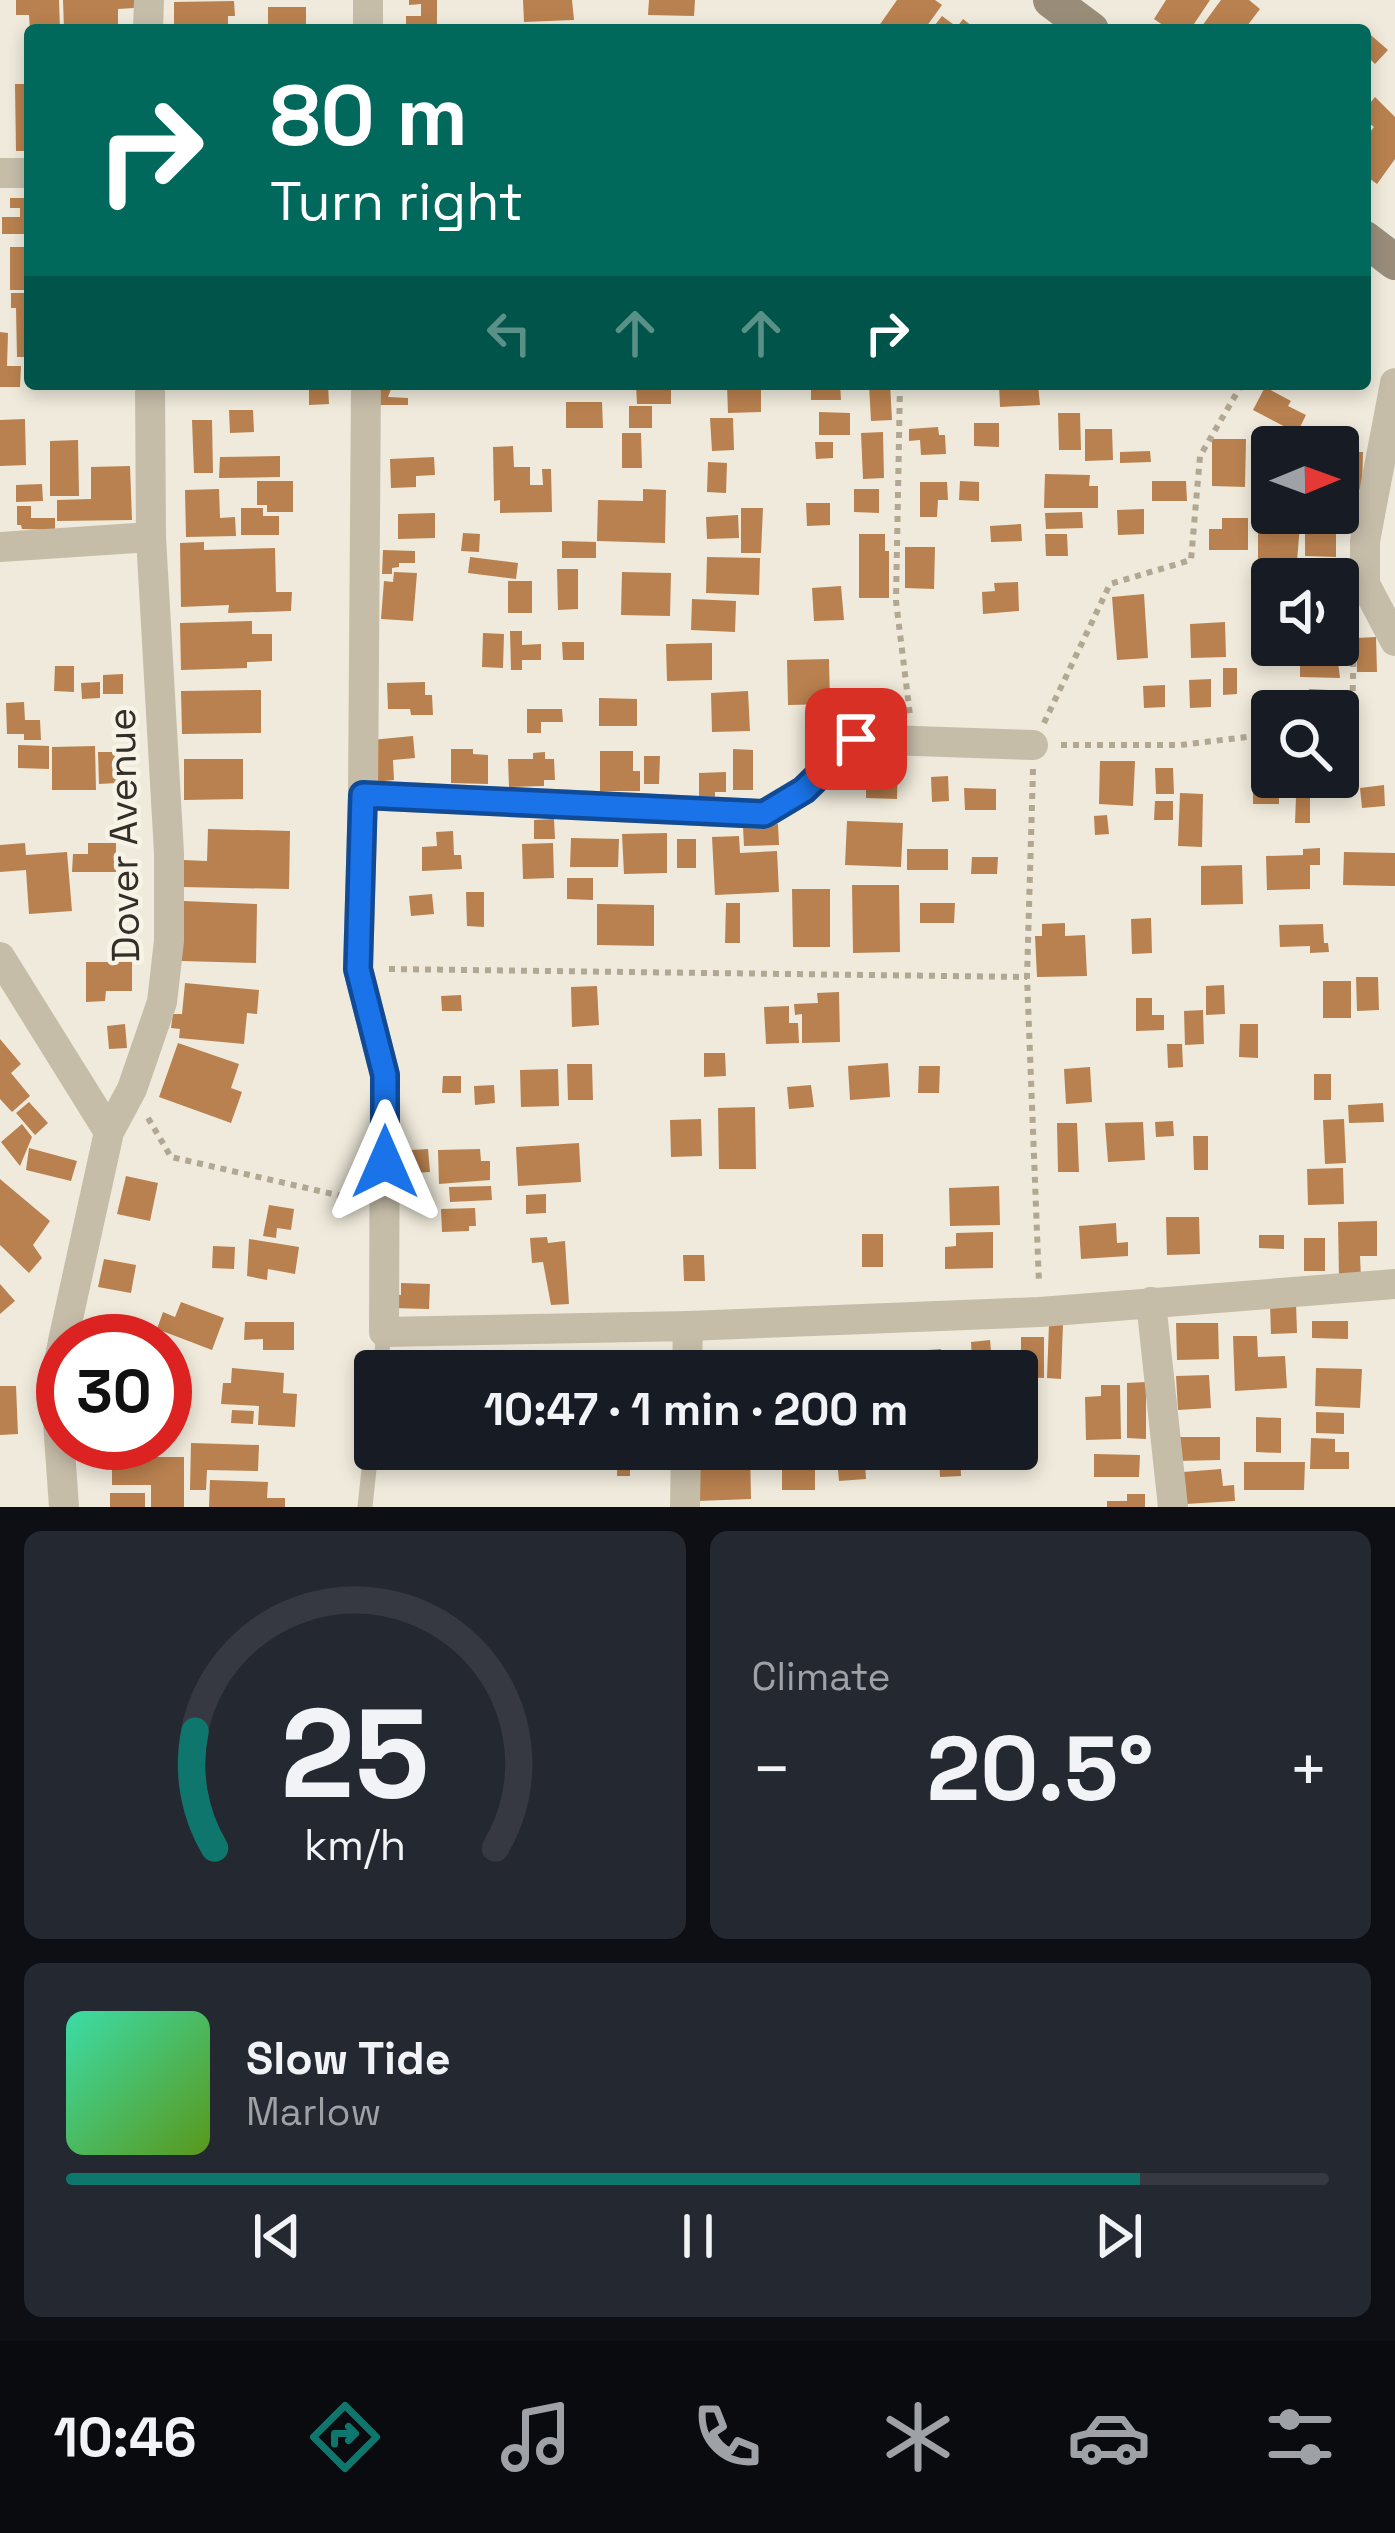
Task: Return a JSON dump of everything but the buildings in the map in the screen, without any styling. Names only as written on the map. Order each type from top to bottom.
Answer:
[{"type":"street","points":[[1051,0],[1082,24]]},
{"type":"street","points":[[1371,244],[1395,262]]},
{"type":"street","points":[[1395,383],[1365,541],[1365,584],[1395,640]]},
{"type":"street","name":"Dover Avenue","points":[[69,1314],[109,1132],[132,1088],[161,1002],[169,940],[150,390]]},
{"type":"street","points":[[365,390],[358,969],[385,1075],[384,1332],[1040,1312],[1395,1284]]},
{"type":"street","points":[[0,547],[152,537]]},
{"type":"street","points":[[363,795],[764,814],[804,790],[856,739],[1033,745]]},
{"type":"street","points":[[0,957],[109,1132]]},
{"type":"street","points":[[1151,1302],[1173,1507]]},
{"type":"street","points":[[687,1350],[688,1326]]},
{"type":"street","name":"Dover Avenue","points":[[61,1470],[64,1507]]},
{"type":"street","points":[[686,1470],[686,1507]]},
{"type":"lane","points":[[382,1350],[384,1332]]},
{"type":"lane","points":[[364,1507],[368,1470]]},
{"type":"path","points":[[900,390],[896,601],[914,741]]},
{"type":"path","points":[[1040,1312],[1027,977],[1033,745],[1110,584],[1191,560],[1200,456],[1238,390]]},
{"type":"path","points":[[1353,690],[1355,605],[1365,584]]},
{"type":"path","points":[[1033,745],[1180,745],[1251,737]]},
{"type":"path","points":[[358,969],[1027,977]]},
{"type":"path","points":[[132,1088],[171,1157],[385,1205]]},
{"type":"route","points":[[385,1162],[385,1075],[358,969],[363,795],[764,814],[804,790],[856,739]]}]
